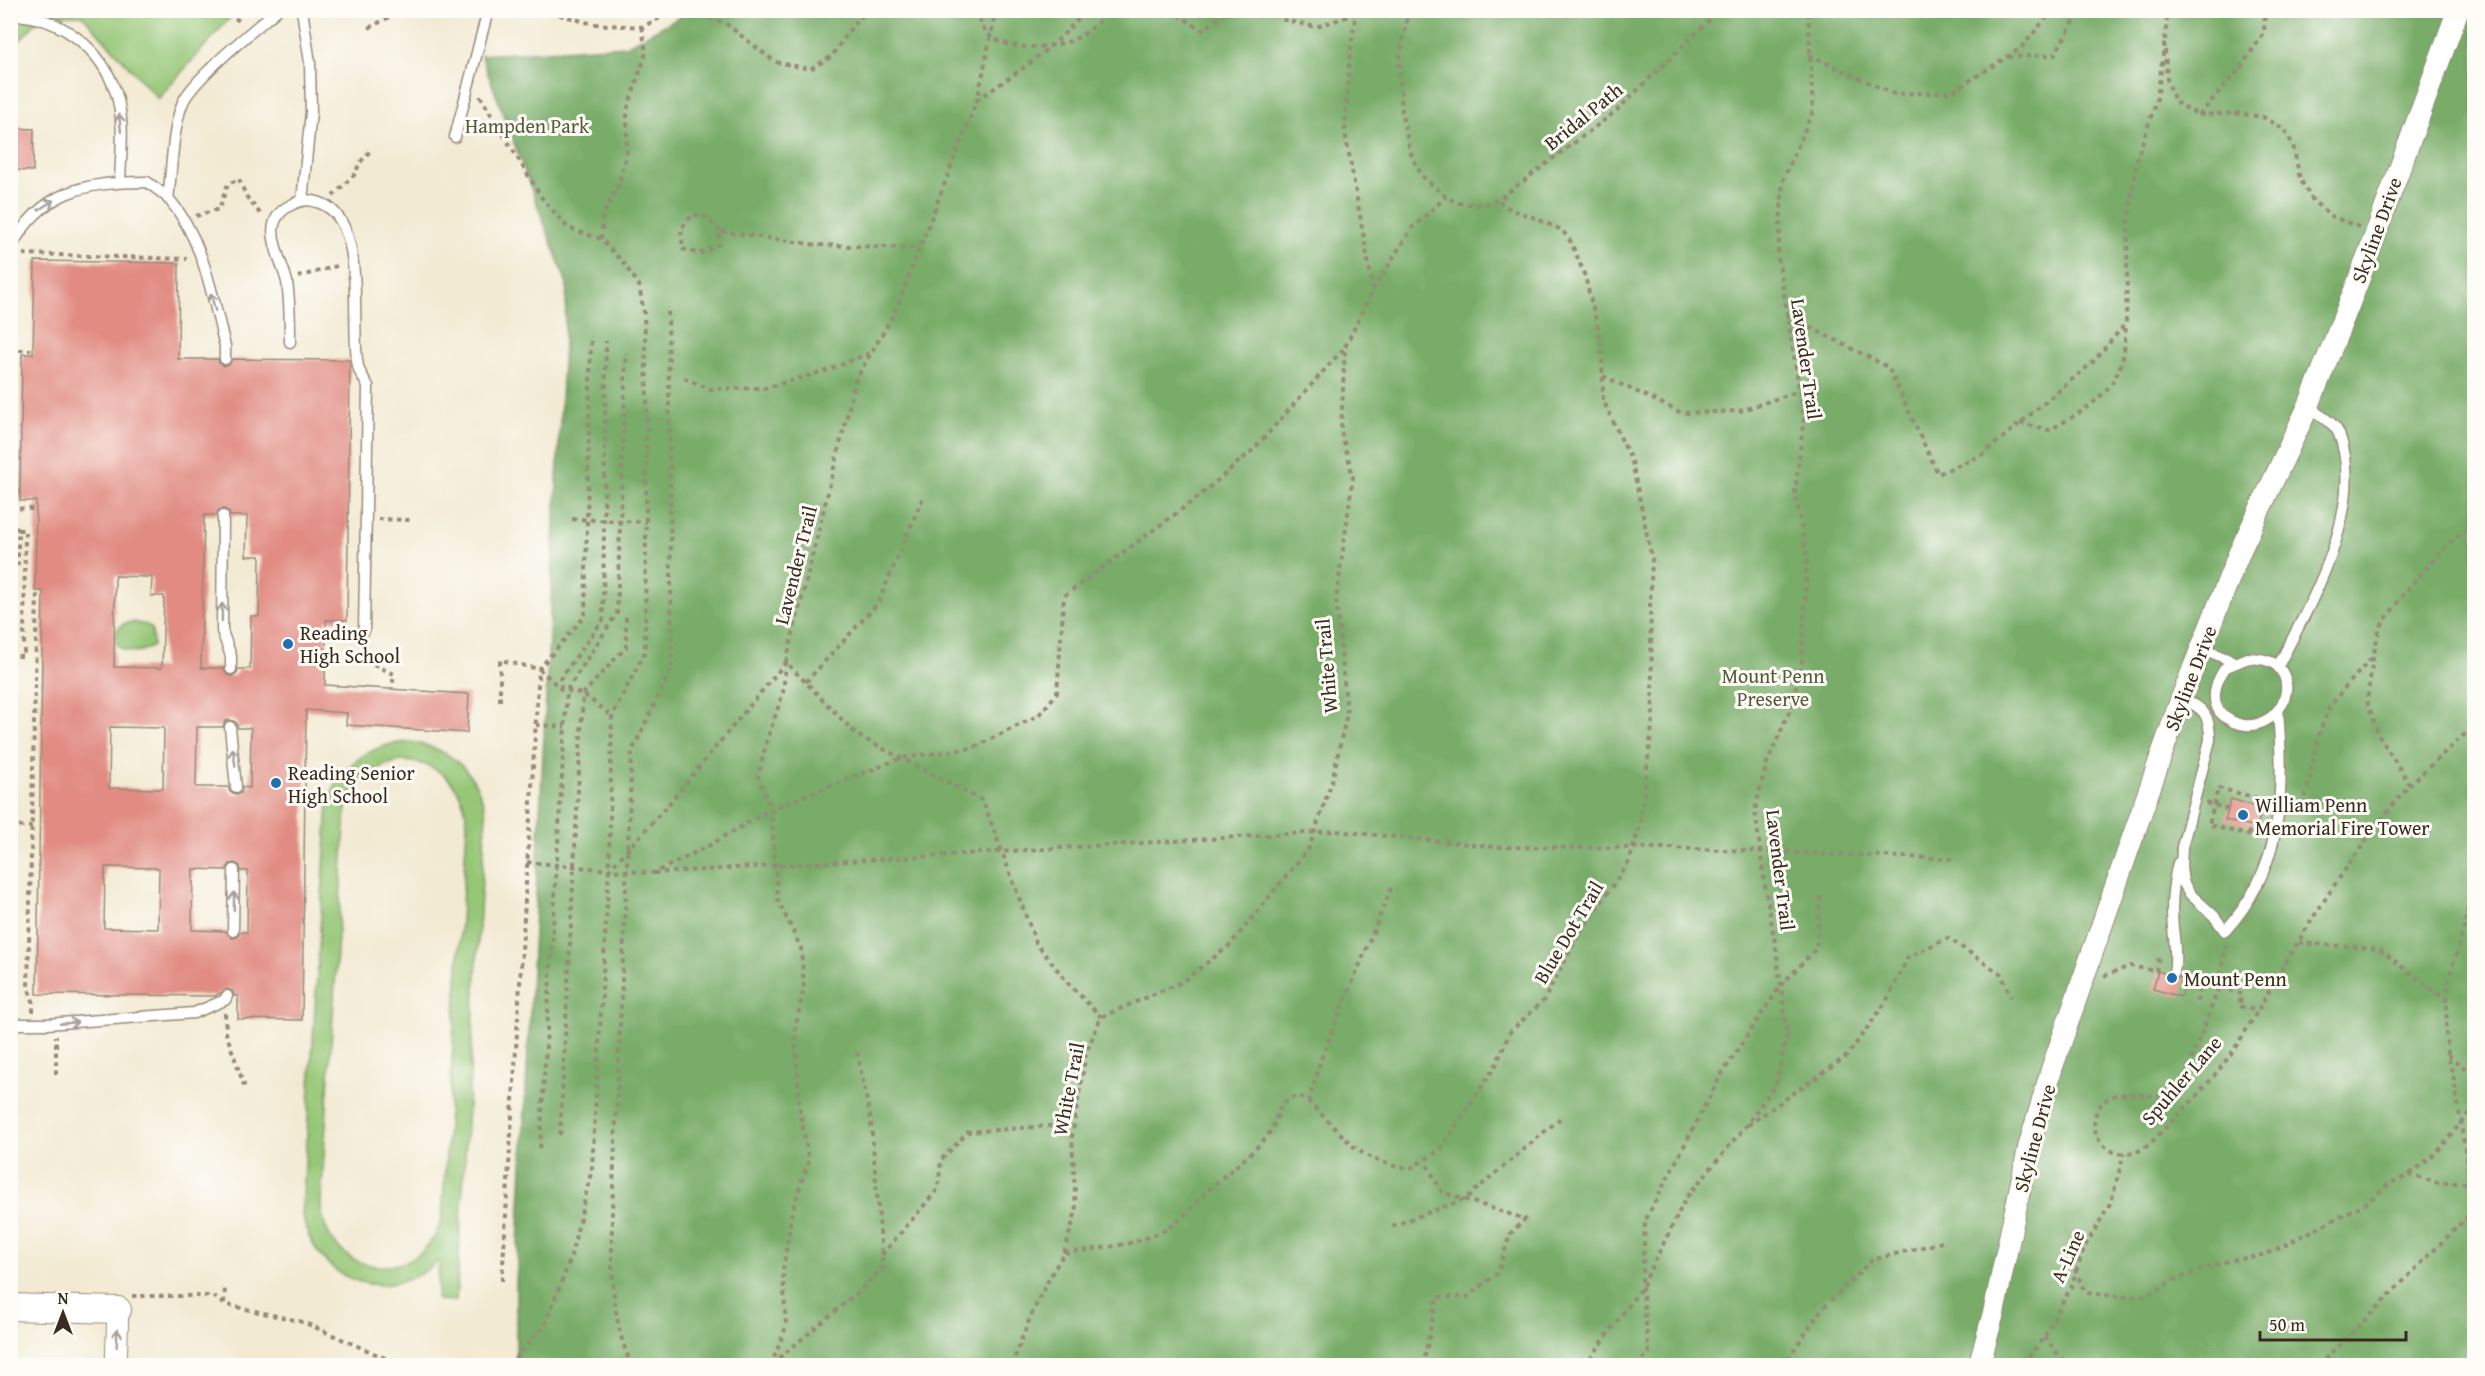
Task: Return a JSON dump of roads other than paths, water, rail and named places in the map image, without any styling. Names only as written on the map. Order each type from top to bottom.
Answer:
[{"type":"street","name":"Skyline Drive","points":[[1979,1365],[1994,1311],[2029,1146],[2052,1068],[2189,702],[2201,648],[2240,551],[2308,408],[2359,279],[2458,10]]},
{"type":"street","points":[[10,1307],[118,1310],[116,1365]]},
{"type":"lane","points":[[168,199],[177,123],[184,100],[203,78],[277,10]]},
{"type":"lane","points":[[302,10],[310,63],[311,112],[302,201]]},
{"type":"lane","points":[[455,137],[488,10]]},
{"type":"lane","points":[[10,15],[28,15],[50,22],[71,33],[89,48],[103,66],[116,93],[121,127],[120,182]]},
{"type":"lane","points":[[10,249],[22,227],[34,213],[51,201],[99,183],[147,182],[168,199],[192,234],[202,259],[225,346],[225,359]]},
{"type":"lane","points":[[290,342],[290,307],[286,280],[274,242],[274,220],[283,209],[309,200],[327,204],[340,220],[350,248],[356,293],[358,367],[368,386],[364,631]]},
{"type":"lane","points":[[2278,666],[2332,553],[2343,508],[2346,470],[2338,433],[2325,418],[2308,408]]},
{"type":"lane","points":[[223,516],[222,632],[231,656],[231,669]]},
{"type":"lane","points":[[2201,648],[2234,662]]},
{"type":"lane","points":[[2182,848],[2183,882],[2190,894],[2214,916],[2225,931],[2243,912],[2259,885],[2274,841],[2281,800],[2281,746],[2278,712],[2284,696],[2285,678],[2278,666],[2265,659],[2248,658],[2226,667],[2219,676],[2216,687],[2218,710]]},
{"type":"lane","points":[[2189,702],[2218,710],[2232,722],[2251,725],[2266,722],[2278,712]]},
{"type":"lane","points":[[2174,973],[2177,957],[2172,910],[2173,891],[2210,740],[2210,725],[2205,715],[2189,702]]},
{"type":"lane","points":[[230,727],[236,787]]},
{"type":"lane","points":[[233,932],[234,870]]},
{"type":"lane","points":[[10,1024],[56,1024],[194,1013],[225,1000],[227,996]]},
{"type":"place","name":"Reading High School","points":[[288,644]]},
{"type":"place","name":"Reading Senior High School","points":[[276,783]]},
{"type":"place","name":"William Penn Memorial Fire Tower","points":[[2243,815]]},
{"type":"place","name":"Mount Penn","points":[[2172,978]]},
{"type":"park label","name":"Hampden Park","points":[[527,125]]},
{"type":"park label","name":"Mount Penn Preserve","points":[[1773,686]]}]
